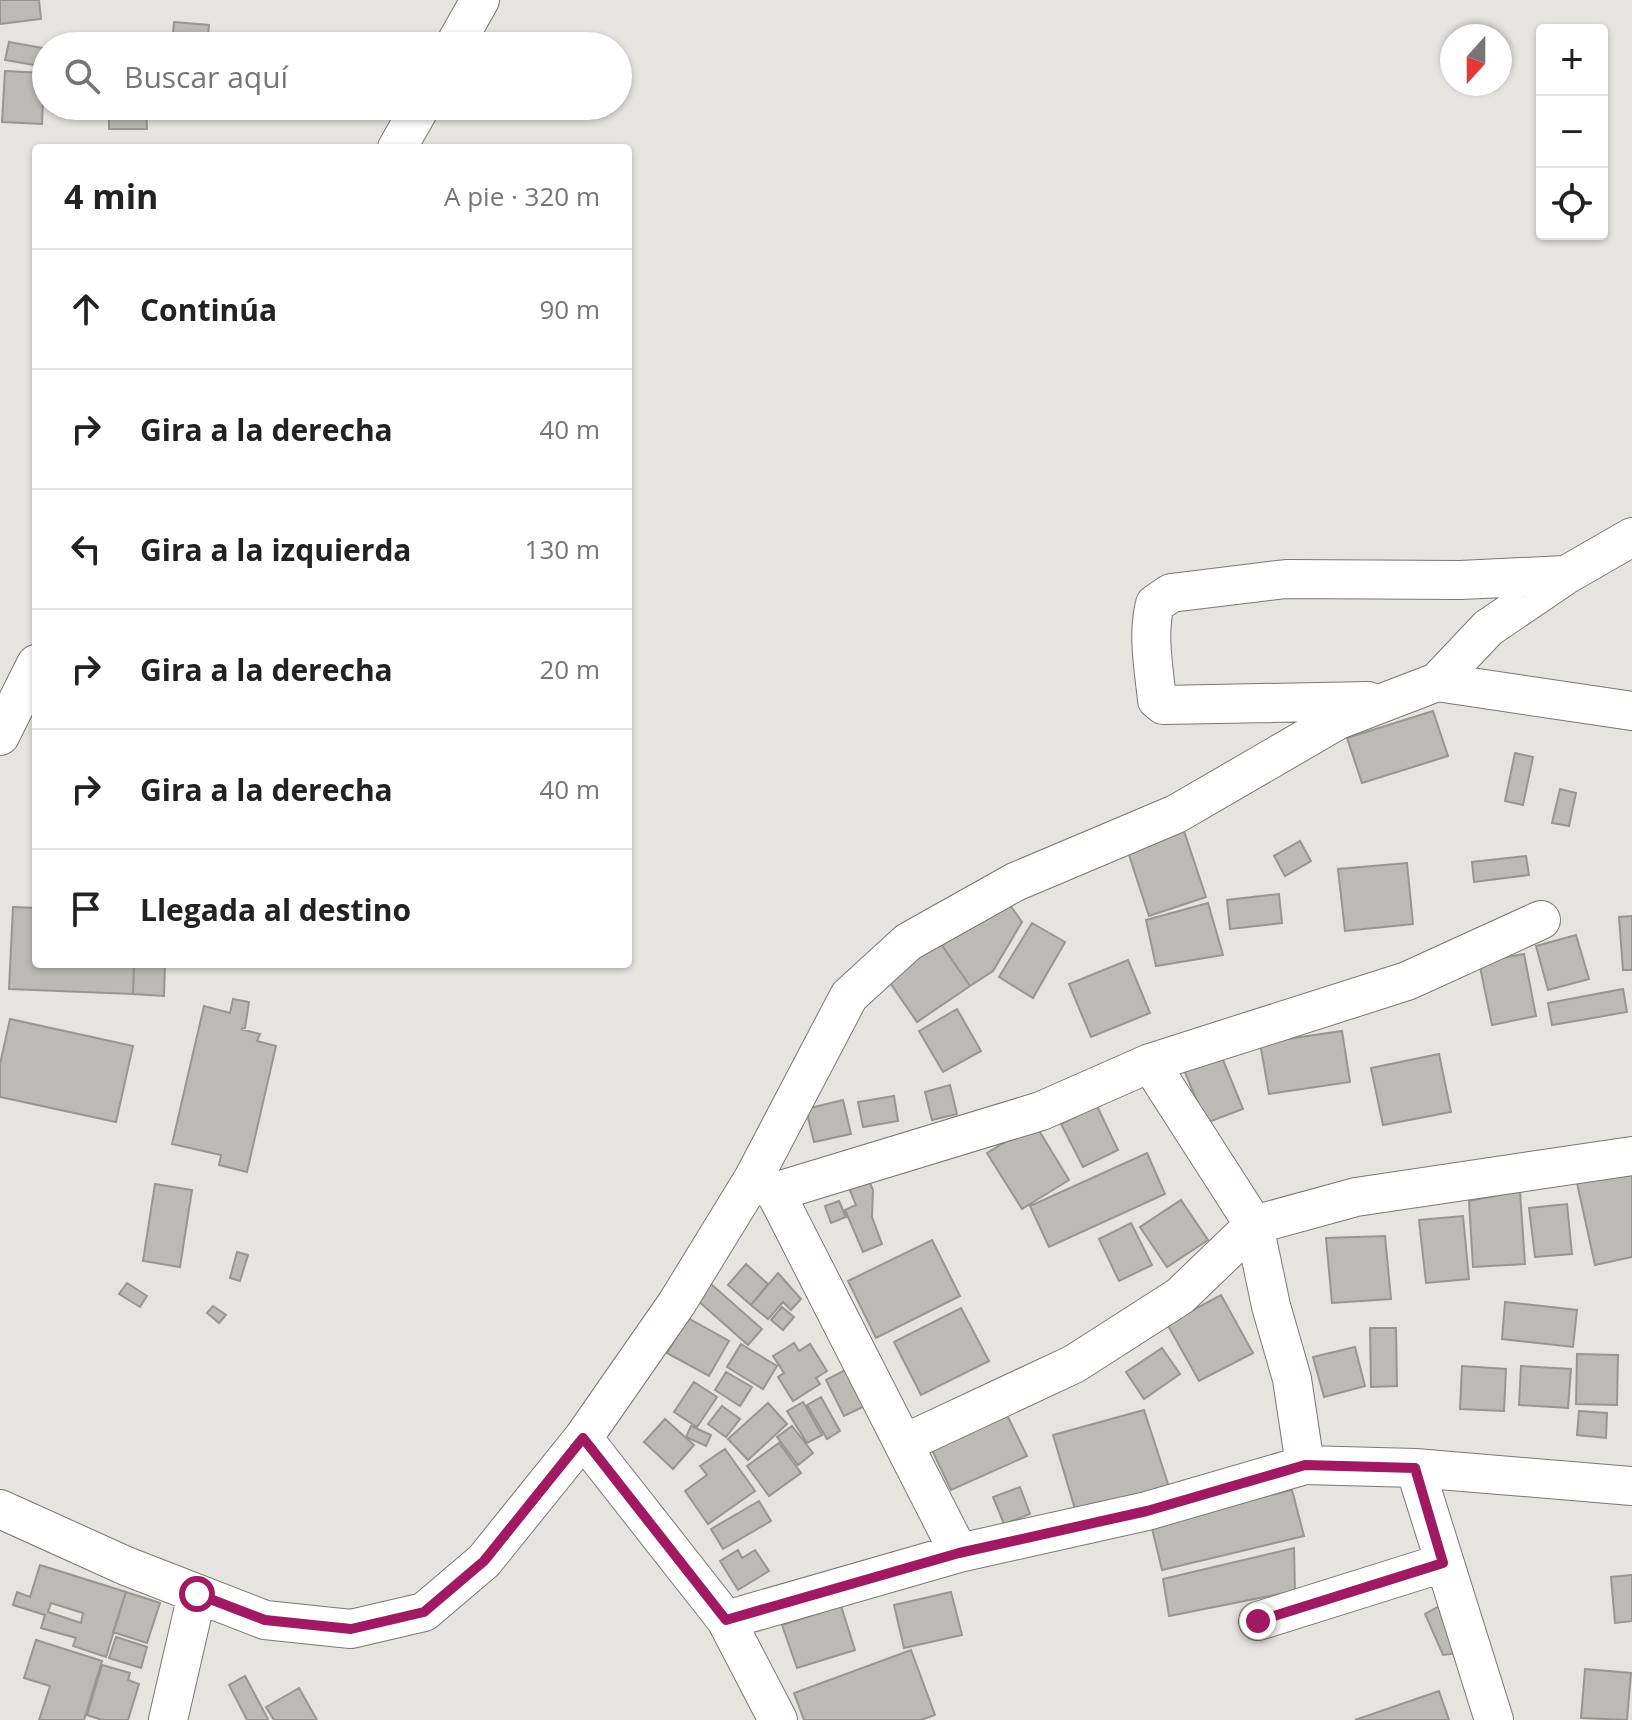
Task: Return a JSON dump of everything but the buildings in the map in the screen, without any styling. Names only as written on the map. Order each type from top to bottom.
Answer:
[{"type":"street","points":[[462,32],[480,0]]},
{"type":"street","points":[[399,144],[413,120]]},
{"type":"street","points":[[0,1509],[126,1566],[265,1620],[351,1629],[424,1612],[484,1561],[583,1438],[677,1303],[764,1186],[849,996],[908,942],[1015,882],[1176,814],[1338,720],[1437,682],[1488,628],[1566,575],[1632,537]]},
{"type":"street","points":[[1388,700],[1163,705],[1157,700],[1153,667],[1152,615],[1155,604],[1171,593],[1286,579],[1460,580],[1566,575]]},
{"type":"street","points":[[0,736],[32,672]]},
{"type":"street","points":[[1437,682],[1632,711]]},
{"type":"street","points":[[764,1186],[1041,1111],[1150,1063],[1407,981],[1541,920]]},
{"type":"street","points":[[1150,1063],[1254,1225],[1271,1306],[1292,1379],[1305,1465]]},
{"type":"street","points":[[905,1443],[1074,1364],[1180,1296],[1254,1225],[1356,1197],[1632,1156]]},
{"type":"street","points":[[764,1186],[905,1443],[959,1553]]},
{"type":"street","points":[[583,1438],[726,1620],[778,1720]]},
{"type":"street","points":[[726,1620],[959,1553],[1147,1511],[1305,1465],[1415,1468],[1632,1486]]},
{"type":"street","points":[[1415,1468],[1494,1720]]},
{"type":"street","points":[[1258,1621],[1443,1563]]},
{"type":"street","points":[[168,1720],[197,1594]]},
{"type":"route","points":[[197,1594],[265,1620],[351,1629],[424,1612],[484,1561],[583,1438],[726,1620],[959,1553],[1147,1511],[1305,1465],[1415,1468],[1443,1563],[1258,1621]]}]
